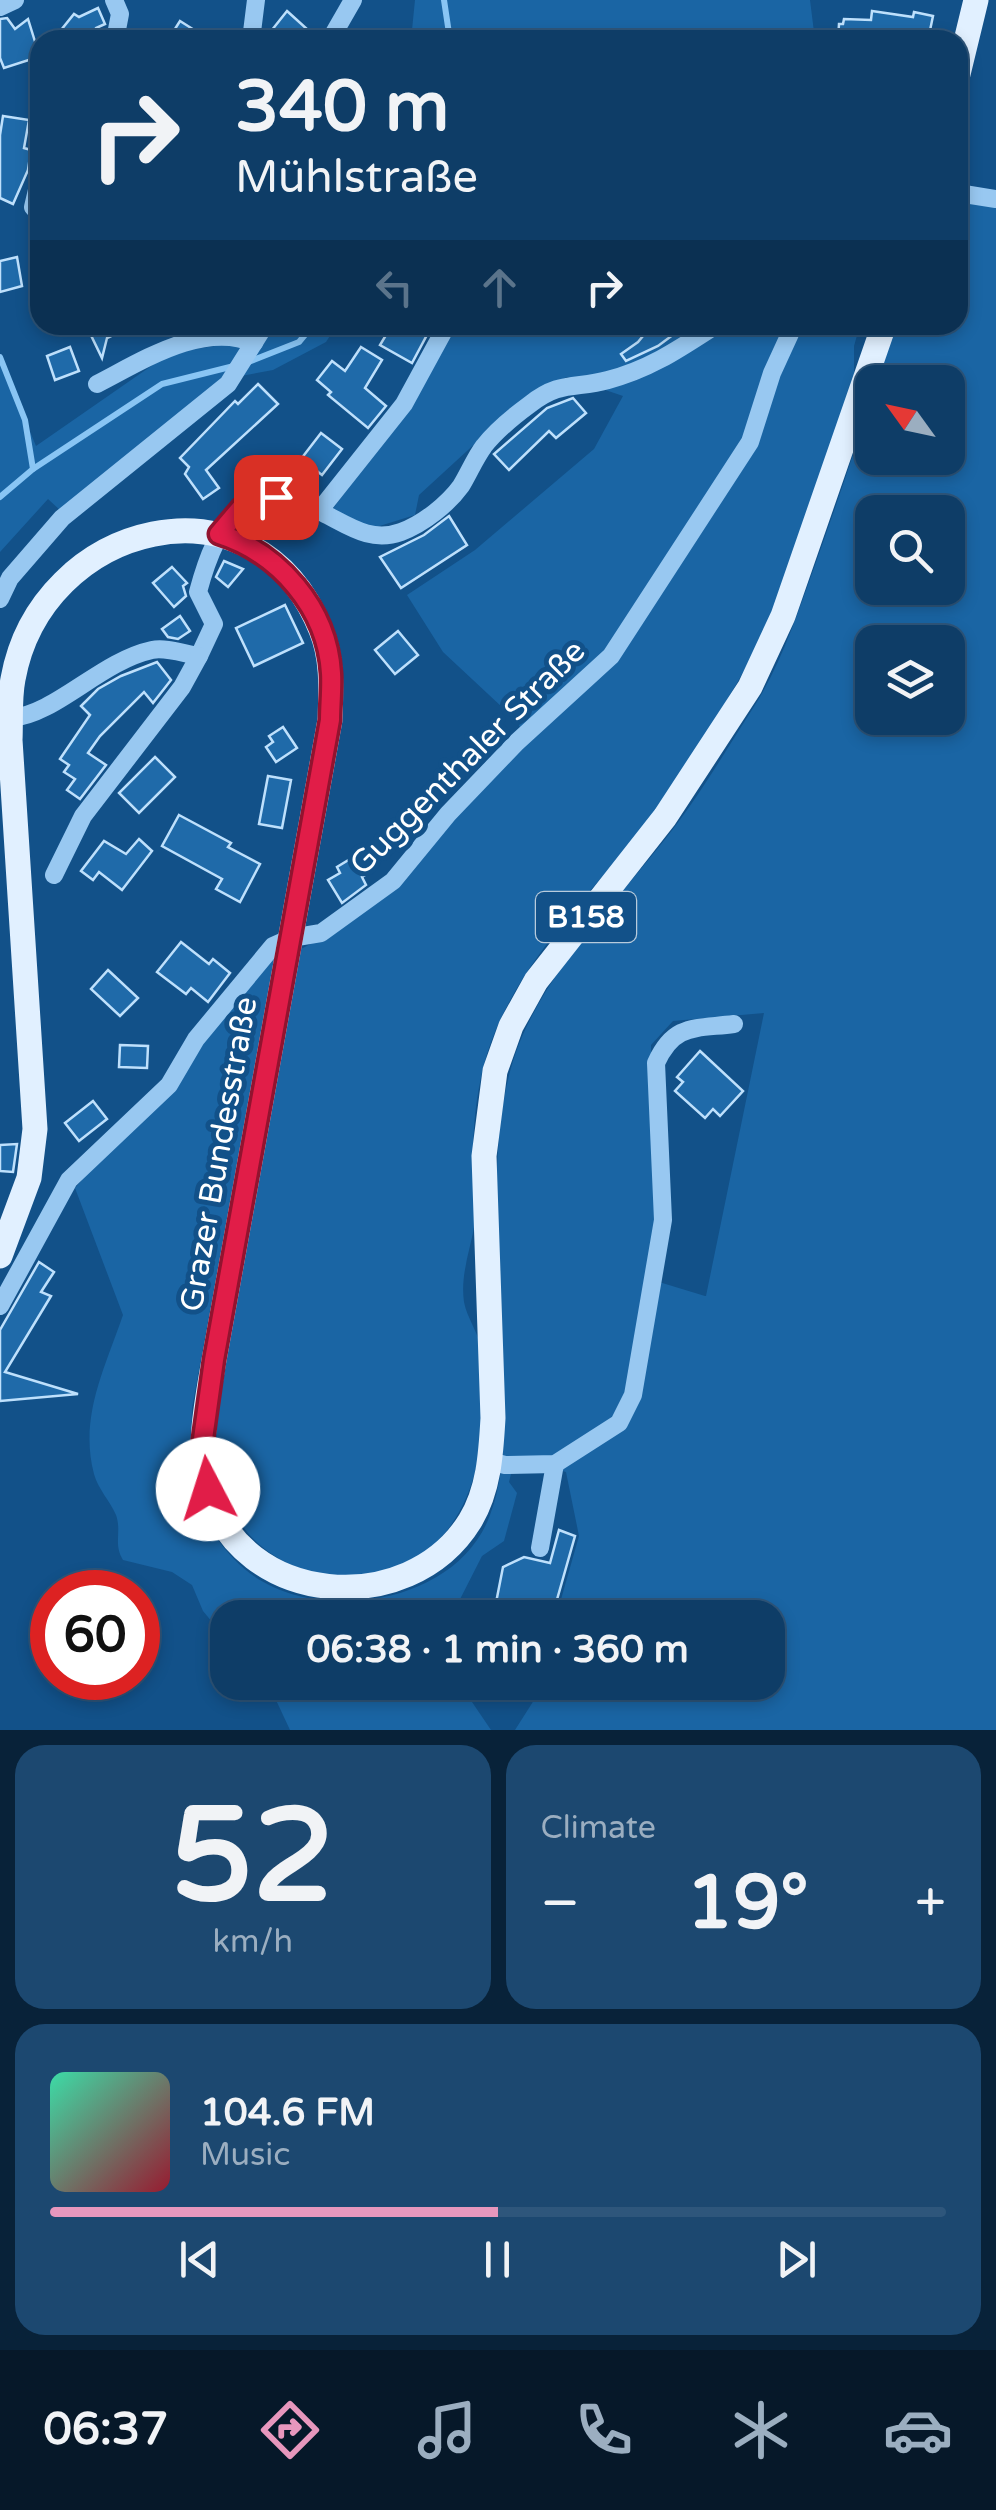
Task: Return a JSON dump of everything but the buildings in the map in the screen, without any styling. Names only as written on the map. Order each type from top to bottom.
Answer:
[{"type":"main road","points":[[968,33],[976,0]]},
{"type":"main road","name":"Grazer Bundesstraße","points":[[0,1256],[29,1178],[35,1129],[7,732],[13,680],[23,647],[58,588],[90,559],[124,540],[164,530],[219,534],[242,542],[275,564],[302,592],[322,631],[331,671],[330,720],[208,1399],[203,1439],[208,1489],[239,1546],[266,1567],[305,1584],[346,1590],[384,1584],[420,1570],[450,1548],[483,1495],[490,1461],[493,1418],[484,1156],[488,1111],[506,1041],[536,981],[665,817],[750,687],[783,616],[881,335]]},
{"type":"street","points":[[0,7],[15,0]]},
{"type":"street","points":[[114,0],[120,14],[116,30]]},
{"type":"street","points":[[252,30],[256,0]]},
{"type":"street","points":[[336,30],[353,0]]},
{"type":"street","points":[[968,195],[996,199]]},
{"type":"street","points":[[0,599],[10,578],[62,518],[228,384],[259,335]]},
{"type":"street","points":[[319,511],[404,404],[442,335]]},
{"type":"street","points":[[54,874],[83,816],[182,687],[199,656],[214,624],[198,592],[208,556],[219,534],[242,507],[276,497],[319,511],[366,536],[400,533],[431,515],[458,490],[485,445],[530,404],[575,383],[603,382],[659,363],[701,335]]},
{"type":"street","name":"Guggenthaler Straße","points":[[0,1306],[70,1180],[169,1085],[196,1039],[273,946],[290,938],[321,933],[394,881],[448,814],[517,742],[611,656],[750,442],[772,373],[789,335]]},
{"type":"street","points":[[97,384],[179,342],[240,337],[254,344]]},
{"type":"street","points":[[7,732],[112,664],[156,649],[199,656]]},
{"type":"street","points":[[490,1461],[505,1465],[555,1464],[619,1423],[634,1396],[664,1220],[656,1063],[665,1043],[681,1030],[734,1024]]},
{"type":"street","points":[[540,1548],[555,1464]]},
{"type":"shaded area","points":[[415,0],[810,0],[814,30],[412,30]]},
{"type":"shaded area","points":[[968,200],[996,204],[996,1730],[515,1730],[534,1700],[785,1700],[785,1600],[561,1600],[579,1536],[566,1472],[515,1458],[509,1482],[517,1493],[504,1541],[482,1556],[460,1600],[364,1600],[403,1592],[440,1575],[470,1550],[490,1515],[503,1445],[497,1162],[508,1080],[519,1044],[550,984],[687,811],[765,689],[796,619],[855,447],[855,475],[965,475],[965,365],[882,365],[892,335],[968,335]],"holes":[[[764,1013],[706,1296],[659,1282],[651,1045],[673,1021]]]},
{"type":"shaded area","points":[[331,335],[326,342],[273,370],[230,378],[62,512],[48,499],[0,552],[0,360],[36,446],[170,353],[266,338]]},
{"type":"shaded area","points":[[450,335],[857,335],[854,382],[800,544],[749,661],[668,795],[534,962],[495,1031],[476,1107],[475,1216],[463,1281],[464,1302],[482,1358],[480,1443],[467,1495],[449,1528],[428,1550],[402,1565],[373,1574],[343,1576],[313,1572],[284,1561],[259,1544],[232,1508],[217,1455],[217,1412],[301,949],[329,934],[526,740],[517,721],[443,652],[407,595],[475,550],[594,449],[623,396],[567,377],[528,395],[419,495],[415,515],[373,528],[331,511],[410,406]]},
{"type":"shaded area","points":[[275,956],[192,1408],[192,1470],[207,1523],[233,1558],[261,1580],[322,1600],[210,1600],[210,1619],[192,1585],[172,1572],[123,1560],[116,1515],[94,1474],[90,1433],[96,1393],[123,1315],[75,1188]]},
{"type":"shaded area","points":[[276,1700],[473,1700],[491,1730],[290,1730]]},
{"type":"waterway","points":[[444,0],[448,30]]},
{"type":"waterway","points":[[246,363],[299,342],[305,335]]},
{"type":"waterway","points":[[0,357],[25,420],[33,469]]},
{"type":"waterway","points":[[0,497],[33,469],[162,384],[234,366]]},
{"type":"route","points":[[208,1489],[203,1439],[214,1360],[330,720],[331,671],[322,631],[302,592],[275,564],[242,542],[219,534],[242,507],[276,497]]}]
